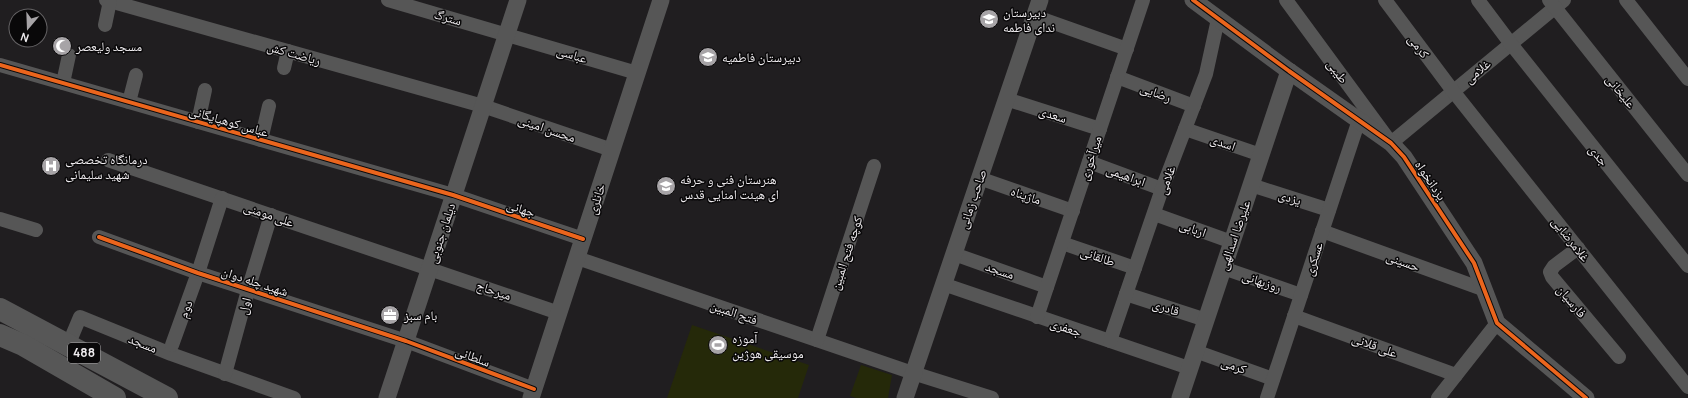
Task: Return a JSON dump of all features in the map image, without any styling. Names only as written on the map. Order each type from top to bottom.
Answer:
[{"type":"main road","name":"488","points":[[0,309],[167,398]]},
{"type":"main road","name":"488","points":[[0,335],[23,345],[115,398]]},
{"type":"street","name":"سترگ","points":[[388,0],[507,34]]},
{"type":"street","name":"دیلمان جنوبی","points":[[387,398],[518,0]]},
{"type":"street","name":"خانلری","points":[[532,394],[660,0]]},
{"type":"street","name":"میرآخوری","points":[[1037,317],[1143,0]]},
{"type":"street","name":"یزدانخواه","points":[[1193,0],[1289,71],[1391,143],[1404,157],[1474,262],[1497,323],[1586,398]]},
{"type":"street","name":"طیبی","points":[[1286,0],[1391,143]]},
{"type":"street","name":"کرمی","points":[[1385,0],[1453,91]]},
{"type":"street","name":"جدی","points":[[1478,0],[1511,44],[1688,266]]},
{"type":"street","points":[[1626,0],[1688,79]]},
{"type":"street","points":[[105,25],[108,1]]},
{"type":"street","name":"ریاضت کش","points":[[108,1],[129,3],[288,51],[483,106]]},
{"type":"street","name":"غلامی","points":[[1391,143],[1511,44],[1556,2]]},
{"type":"street","name":"علیخانی","points":[[1556,2],[1688,175]]},
{"type":"street","points":[[1037,8],[1127,49]]},
{"type":"street","name":"صاحب زمانی","points":[[905,398],[1037,8]]},
{"type":"street","name":"غلامی","points":[[1110,342],[1162,189],[1206,74],[1218,19]]},
{"type":"street","name":"عباسی","points":[[507,34],[637,73]]},
{"type":"street","points":[[284,68],[288,51]]},
{"type":"street","points":[[63,83],[69,55]]},
{"type":"street","name":"عباس کوهپایگانی","points":[[0,65],[453,196]]},
{"type":"street","name":"علیرضا اسدالهی","points":[[1180,398],[1289,71]]},
{"type":"street","points":[[129,102],[136,75]]},
{"type":"street","name":"رضایی","points":[[1117,77],[1194,106]]},
{"type":"street","points":[[198,122],[205,90]]},
{"type":"street","name":"غلامرضایی","points":[[1453,91],[1688,387]]},
{"type":"street","name":"سعدی","points":[[1006,99],[1100,129]]},
{"type":"street","points":[[261,140],[269,106]]},
{"type":"street","name":"محسن امینی","points":[[483,106],[612,150]]},
{"type":"street","name":"عسکری","points":[[1267,398],[1359,120]]},
{"type":"street","name":"اسدی","points":[[1185,129],[1261,155]]},
{"type":"street","name":"علی مومنی","points":[[108,160],[430,268]]},
{"type":"street","name":"ابراهیمی","points":[[1089,162],[1162,189]]},
{"type":"street","name":"کوچه فتح المبین","points":[[817,340],[874,166]]},
{"type":"street","name":"ماژپناه","points":[[979,178],[1073,211]]},
{"type":"street","name":"یزدی","points":[[1251,185],[1329,210]]},
{"type":"street","name":"جهانی","points":[[453,196],[583,239]]},
{"type":"street","points":[[198,273],[222,198]]},
{"type":"street","name":"اربابی","points":[[1154,214],[1232,242]]},
{"type":"street","name":"اول","points":[[225,374],[248,290],[271,215]]},
{"type":"street","points":[[0,219],[36,230]]},
{"type":"street","name":"حسینی","points":[[1322,231],[1485,290]]},
{"type":"street","name":"شهید چله دوان","points":[[99,237],[248,290],[406,341]]},
{"type":"street","name":"طالقانی","points":[[1062,243],[1135,268]]},
{"type":"street","name":"فارسیان","points":[[1578,248],[1554,266],[1550,272],[1552,277],[1619,357]]},
{"type":"street","name":"مسجد","points":[[954,254],[1047,287]]},
{"type":"street","name":"فتح المبین","points":[[577,258],[913,373],[992,398]]},
{"type":"street","name":"میرحاج","points":[[430,268],[559,313]]},
{"type":"street","name":"روزبهانی","points":[[1223,268],[1301,295]]},
{"type":"street","name":"دوم","points":[[172,345],[198,273]]},
{"type":"street","name":"جعفری","points":[[944,284],[1189,368]]},
{"type":"street","name":"قادری","points":[[1126,294],[1206,320]]},
{"type":"street","name":"علی قلانی","points":[[1294,316],[1456,375]]},
{"type":"street","name":"مسجد","points":[[72,336],[80,317],[225,374]]},
{"type":"street","points":[[1440,397],[1497,323]]},
{"type":"street","name":"سلطانی","points":[[406,341],[532,394]]},
{"type":"street","name":"کرمی","points":[[1195,351],[1273,379]]},
{"type":"street","points":[[225,374],[294,398]]},
{"type":"green space","name":"آموزه موسیقی هوژین","points":[[692,325],[809,365],[798,398],[667,398]]},
{"type":"green space","points":[[861,365],[892,375],[888,398],[856,398],[850,396]]},
{"type":"cycle path","points":[[1193,0],[1289,71],[1391,143],[1404,157],[1474,263],[1497,323],[1586,398]]},
{"type":"cycle path","points":[[0,65],[453,195],[583,239]]},
{"type":"cycle path","points":[[99,237],[198,273],[406,341],[534,389]]},
{"type":"place","name":"دبیرستان ندای فاطمه","points":[[989,19]]},
{"type":"place","name":"مسجد ولیعصر","points":[[62,46]]},
{"type":"place","name":"دبیرستان فاطمیه","points":[[708,57]]},
{"type":"place","name":"درمانگاه تخصصی شهید سلیمانی","points":[[51,166]]},
{"type":"place","name":"هنرستان فنی و حرفه ای هیئت امنایی قدس","points":[[666,186]]},
{"type":"place","name":"بام سبز","points":[[390,315]]},
{"type":"place","name":"آموزه موسیقی هوژین","points":[[718,345]]}]
